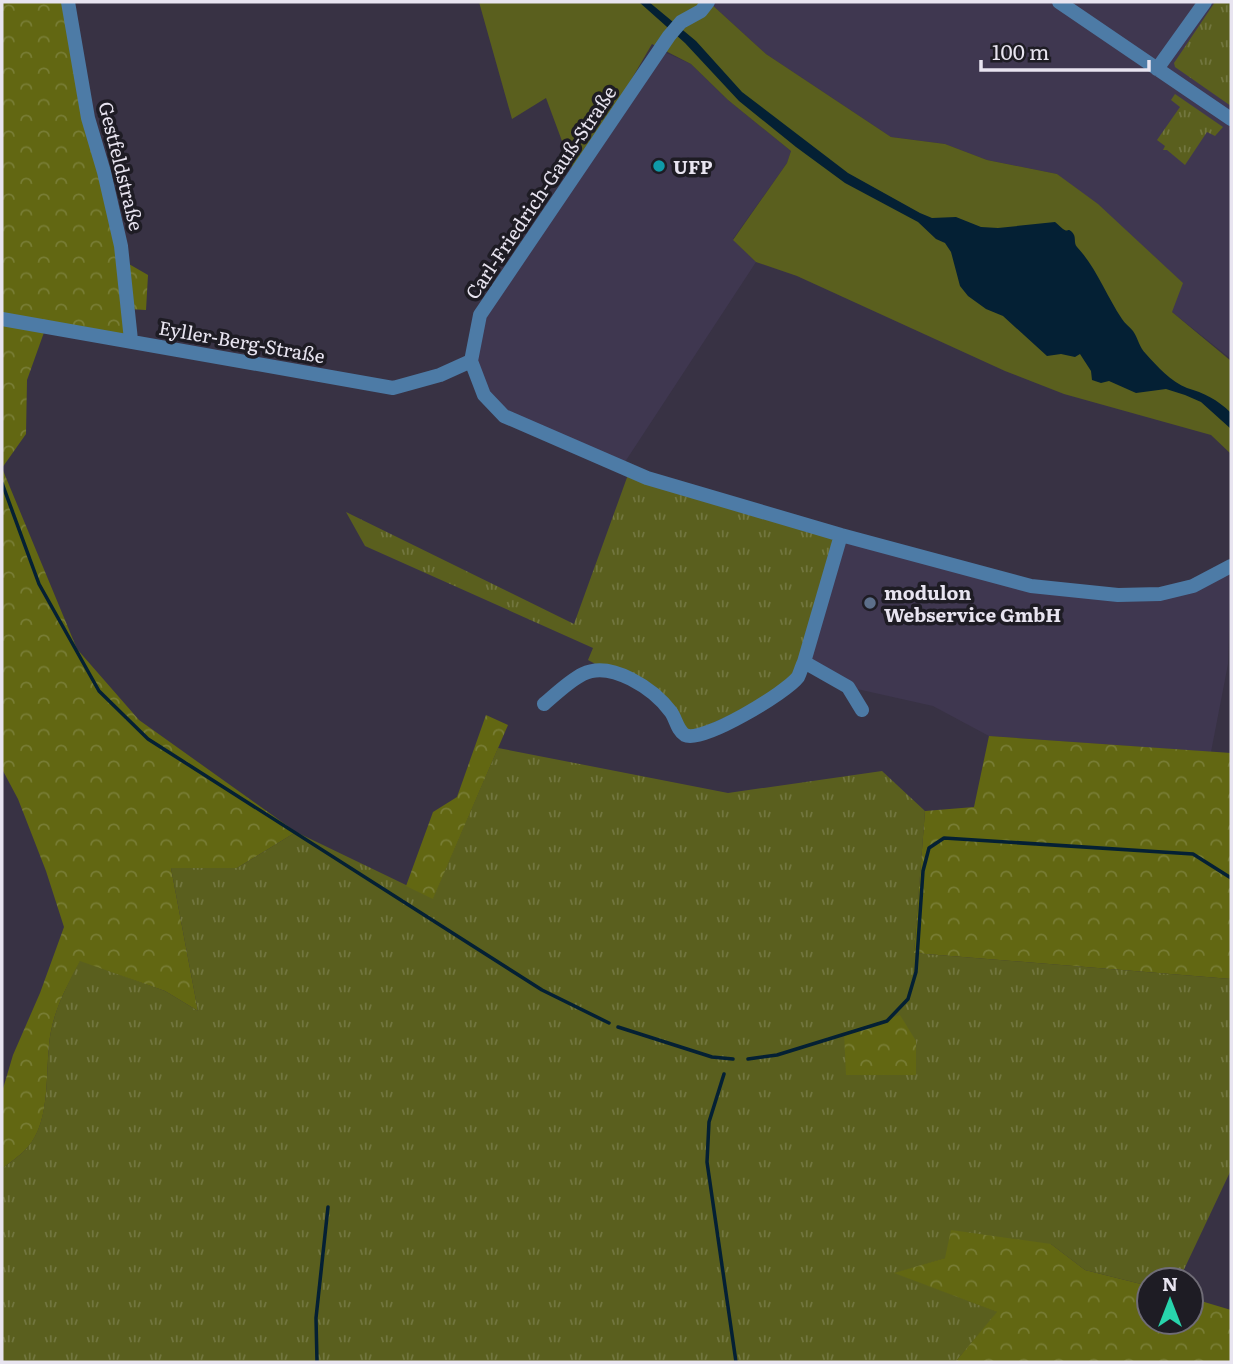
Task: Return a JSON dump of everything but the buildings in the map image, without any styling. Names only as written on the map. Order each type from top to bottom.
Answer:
[{"type":"street","name":"Gestfeldstraße","points":[[68,2],[88,118],[121,246],[131,340]]},
{"type":"street","name":"Carl-Friedrich-Gauß-Straße","points":[[471,361],[480,316],[669,36],[695,5],[707,2]]},
{"type":"street","points":[[1059,2],[1231,119]]},
{"type":"street","points":[[1157,69],[1205,2]]},
{"type":"street","name":"Eyller-Berg-Straße","points":[[2,318],[393,387],[440,375],[471,361]]},
{"type":"street","points":[[471,361],[484,395],[504,415],[647,478],[1011,582],[1118,595],[1174,592],[1217,575],[1231,566]]},
{"type":"street","points":[[544,704],[583,674],[602,669],[629,676],[671,712],[679,729],[686,735],[697,737],[736,719],[797,678],[841,535]]},
{"type":"street","points":[[804,662],[848,687],[862,710]]},
{"type":"shaded area","points":[[709,2],[1231,2],[1231,359],[1172,312],[1057,174],[987,160],[945,144],[891,137],[766,54]]},
{"type":"shaded area","points":[[660,50],[691,64],[728,100],[791,151],[787,163],[733,239],[756,262],[621,468],[504,416],[484,395],[474,340],[480,315]]},
{"type":"shaded area","points":[[841,535],[1011,582],[1160,594],[1231,566],[1228,664],[1211,752],[989,736],[933,706],[848,687],[804,662]]},
{"type":"green space","points":[[2,2],[68,2],[122,260],[148,275],[146,310],[128,309],[130,340],[47,324],[27,380],[26,434],[2,468]]},
{"type":"green space","points":[[479,2],[709,2],[766,54],[891,137],[945,144],[987,160],[1057,174],[1098,204],[1183,283],[1172,312],[1231,361],[1231,454],[1211,435],[1064,394],[1005,371],[797,276],[756,262],[733,240],[787,163],[791,151],[728,100],[691,64],[652,44],[575,176],[546,98],[512,119]]},
{"type":"green space","points":[[1215,2],[1231,2],[1231,106],[1175,67],[1174,63]]},
{"type":"green space","points":[[1175,94],[1223,127],[1215,136],[1207,132],[1185,165],[1167,150],[1163,150],[1165,146],[1157,140],[1180,107],[1171,100]]},
{"type":"green space","points":[[2,468],[77,649],[139,720],[296,832],[237,868],[171,868],[198,1011],[165,991],[80,961],[53,1022],[41,1123],[27,1148],[2,1169],[2,1092],[13,1055],[40,993],[64,927],[18,799],[2,769]]},
{"type":"green space","points":[[629,472],[841,535],[804,662],[772,696],[686,735],[651,694],[588,660],[593,648],[365,546],[346,512],[574,624]]},
{"type":"green space","points":[[486,715],[508,725],[433,899],[406,886],[433,812],[457,797]]},
{"type":"green space","points":[[989,736],[1231,753],[1231,979],[914,953],[925,811],[974,807]]},
{"type":"green space","points":[[498,748],[728,793],[882,771],[925,811],[914,953],[1231,979],[1231,1170],[1186,1266],[1135,1266],[1135,1282],[1085,1270],[1051,1244],[946,1258],[896,1273],[998,1312],[955,1362],[2,1362],[2,1169],[27,1148],[41,1122],[53,1022],[80,960],[165,991],[198,1011],[171,868],[237,868],[296,832],[433,898]]},
{"type":"green space","points":[[900,1015],[916,1041],[916,1075],[846,1075],[844,1032]]},
{"type":"green space","points":[[951,1230],[1051,1244],[1085,1270],[1135,1282],[1135,1336],[1205,1336],[1205,1302],[1231,1310],[1231,1362],[955,1362],[997,1312],[894,1273],[945,1258]]},
{"type":"water","points":[[639,2],[649,2],[696,41],[742,92],[848,173],[920,213],[932,218],[956,217],[981,227],[998,228],[1055,222],[1070,231],[1116,310],[1133,331],[1144,351],[1175,382],[1210,397],[1226,408],[1231,413],[1231,429],[1201,402],[1185,395],[1166,389],[1136,393],[1109,381],[1101,383],[1092,380],[1091,371],[1080,354],[1075,357],[1061,354],[1047,356],[1003,316],[986,309],[968,296],[960,286],[951,252],[945,243],[936,239],[918,222],[845,183],[796,147],[739,101],[685,43]]},
{"type":"waterway","points":[[2,483],[39,584],[99,691],[148,739],[542,990],[609,1023]]},
{"type":"waterway","points":[[748,1059],[777,1055],[887,1021],[908,999],[916,972],[923,871],[929,848],[944,838],[1193,854],[1231,878]]},
{"type":"waterway","points":[[618,1027],[712,1057],[733,1059]]},
{"type":"waterway","points":[[724,1074],[709,1122],[707,1162],[736,1362]]},
{"type":"waterway","points":[[317,1362],[316,1318],[328,1207]]},
{"type":"place","name":"UFP","points":[[659,166]]},
{"type":"place","name":"modulon Webservice GmbH","points":[[870,603]]}]
